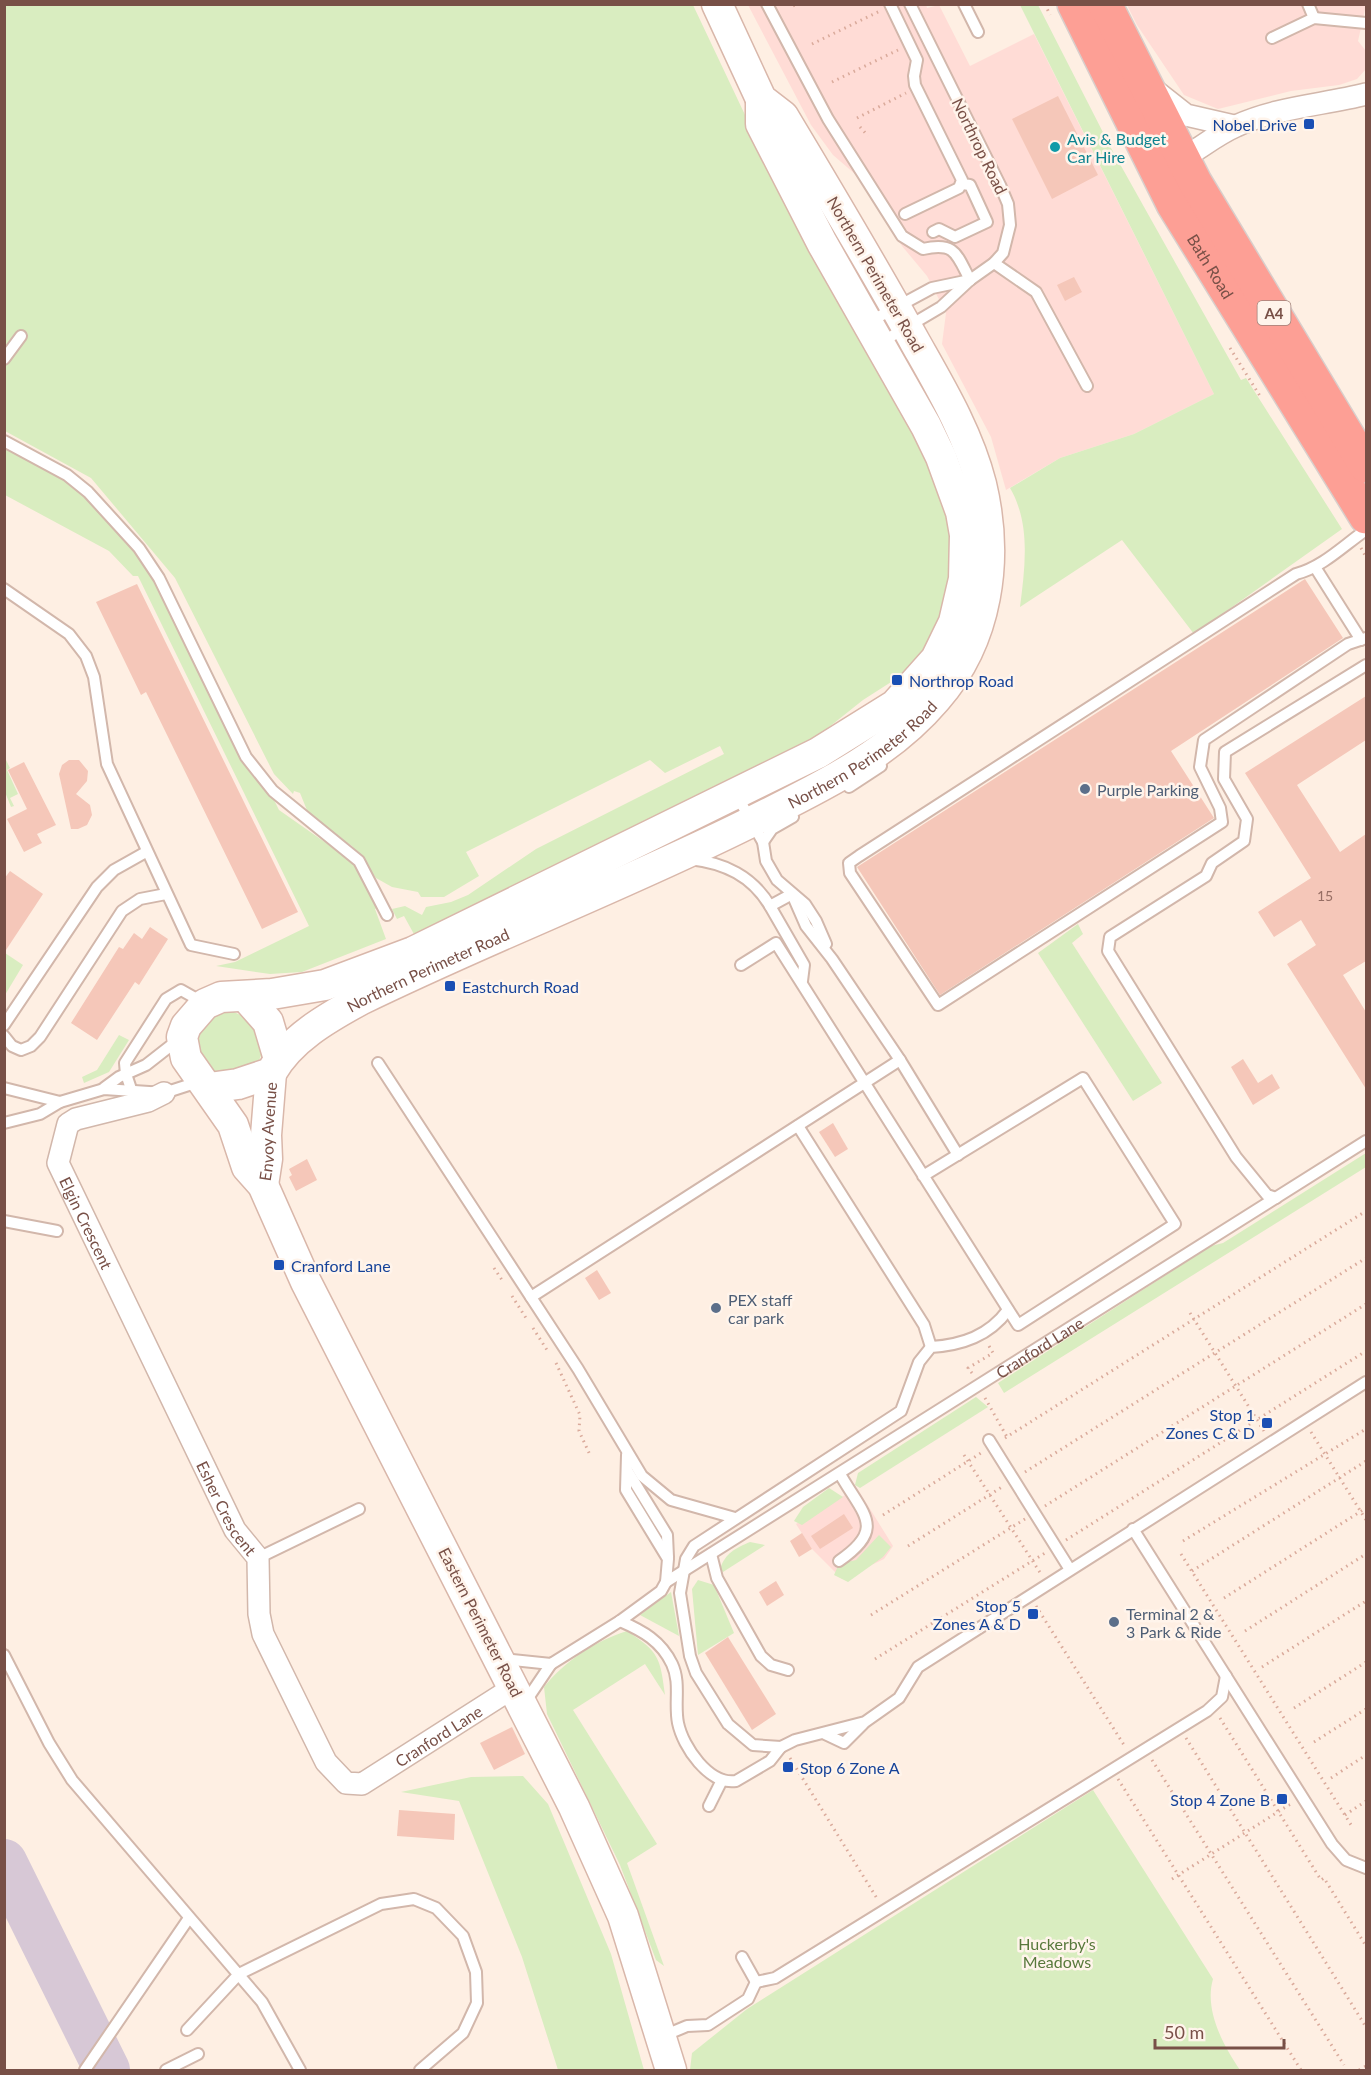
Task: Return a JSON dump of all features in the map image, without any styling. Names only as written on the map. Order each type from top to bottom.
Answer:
[{"type":"highway","name":"Bath Road","points":[[1074,4],[1180,160],[1366,466]]},
{"type":"highway","name":"Bath Road","points":[[1105,4],[1180,160],[1173,204],[1366,517]]},
{"type":"street","name":"Northern Perimeter Road","points":[[246,997],[297,992],[325,985],[413,952],[819,753],[895,705],[910,692],[936,659],[954,622],[964,579],[965,535],[961,512],[941,457],[822,243],[761,124],[761,99],[717,4]]},
{"type":"street","points":[[1143,81],[1186,115],[1234,126]]},
{"type":"street","points":[[1180,160],[1234,126],[1274,112],[1366,94]]},
{"type":"street","name":"Northern Perimeter Road","points":[[275,1066],[320,1024],[360,1000],[678,857],[757,832],[904,732],[937,699],[966,656],[983,608],[990,557],[987,513],[973,458],[954,414],[901,317],[783,116],[761,99]]},
{"type":"street","points":[[221,997],[246,997],[268,1022],[275,1066],[238,1084],[205,1084],[186,1058],[182,1037],[192,1017],[205,1004],[221,997]]},
{"type":"street","name":"Envoy Avenue","points":[[263,1185],[267,1159],[266,1128],[275,1066]]},
{"type":"street","name":"Envoy Avenue","points":[[205,1084],[233,1125],[247,1167],[263,1185]]},
{"type":"street","name":"Elgin Crescent","points":[[164,1093],[148,1101],[76,1119],[65,1129],[58,1154],[62,1175],[166,1388]]},
{"type":"street","name":"Eastern Perimeter Road","points":[[263,1185],[306,1282],[500,1658],[574,1807],[623,1916],[671,2070]]},
{"type":"street","name":"Esher Crescent","points":[[166,1388],[235,1530],[258,1558]]},
{"type":"street","name":"Cranford Lane","points":[[258,1558],[259,1614],[266,1642],[330,1769],[346,1783],[362,1784],[519,1696]]},
{"type":"lane","points":[[767,4],[828,119],[902,236],[922,249],[943,245],[951,248],[970,280]]},
{"type":"lane","name":"Northrop Road","points":[[874,333],[901,317],[941,307],[970,280],[994,263],[1007,242],[1010,225],[1008,204],[910,4]]},
{"type":"lane","points":[[964,4],[978,32]]},
{"type":"lane","points":[[1308,4],[1314,18]]},
{"type":"lane","points":[[887,7],[917,60],[915,85],[962,184]]},
{"type":"lane","points":[[1272,38],[1314,18],[1366,23]]},
{"type":"lane","points":[[905,214],[962,184],[970,186],[987,222],[956,237],[939,230],[933,232]]},
{"type":"lane","points":[[994,263],[1036,292],[1087,386]]},
{"type":"lane","name":"Northrop Road","points":[[874,333],[901,317],[932,288],[970,280]]},
{"type":"lane","points":[[4,359],[21,336]]},
{"type":"lane","points":[[4,441],[67,476],[88,492],[139,548],[159,578],[246,757],[273,791],[298,814],[359,861],[387,915]]},
{"type":"lane","points":[[1314,567],[1364,639],[1348,644],[1204,740],[1200,767],[1220,808],[1222,822],[938,1005],[850,873],[849,863],[1296,574],[1314,567],[1335,554],[1366,530]]},
{"type":"lane","points":[[4,589],[69,634],[86,656],[94,677],[107,764],[190,945],[234,954]]},
{"type":"lane","points":[[1276,1198],[1267,1195],[1236,1157],[1108,951],[1110,937],[1206,876],[1212,863],[1244,841],[1247,819],[1224,779],[1225,752],[1366,665]]},
{"type":"lane","points":[[837,793],[864,778],[892,758],[904,732]]},
{"type":"lane","points":[[735,794],[757,832],[766,861],[777,880],[805,904],[813,916],[832,959],[900,1060],[958,1155]]},
{"type":"lane","points":[[757,832],[772,829],[801,813]]},
{"type":"lane","points":[[4,1025],[97,887],[114,870],[146,852]]},
{"type":"lane","points":[[678,857],[737,871],[761,891],[804,965],[802,981]]},
{"type":"lane","points":[[4,1036],[12,1046],[21,1050],[31,1046],[40,1037],[122,911],[140,899],[166,894]]},
{"type":"lane","points":[[770,906],[792,894]]},
{"type":"lane","points":[[741,965],[776,943],[802,981],[923,1176],[1018,1324],[1175,1224],[1083,1077],[923,1176]]},
{"type":"lane","points":[[131,1089],[125,1063],[166,999],[174,992],[181,990],[205,1004]]},
{"type":"lane","points":[[104,1089],[126,1074],[146,1065],[182,1037]]},
{"type":"lane","points":[[531,1297],[900,1060]]},
{"type":"lane","points":[[378,1063],[578,1369],[627,1455],[656,1489],[671,1500],[735,1518]]},
{"type":"lane","points":[[4,1123],[40,1114],[60,1102],[104,1089],[164,1093],[205,1084]]},
{"type":"lane","points":[[4,1088],[60,1102]]},
{"type":"lane","points":[[798,1126],[924,1325],[931,1347]]},
{"type":"lane","name":"Cranford Lane","points":[[519,1696],[551,1664],[652,1600],[666,1582],[684,1570],[840,1474],[1366,1141]]},
{"type":"lane","points":[[4,1221],[57,1231]]},
{"type":"lane","points":[[781,1747],[753,1745],[742,1738],[728,1724],[696,1673],[690,1656],[680,1593],[684,1570],[694,1546],[901,1411],[919,1362],[931,1347],[954,1345],[979,1336],[997,1324],[1008,1310]]},
{"type":"lane","points":[[620,1622],[651,1637],[668,1656],[677,1676],[679,1726],[698,1760],[712,1776],[736,1782],[770,1761],[781,1747],[795,1740],[825,1734],[844,1743],[865,1722],[899,1698],[918,1667],[1046,1583],[1366,1382]]},
{"type":"lane","points":[[991,1443],[1069,1569]]},
{"type":"lane","points":[[627,1455],[626,1490],[669,1559],[666,1582]]},
{"type":"lane","points":[[838,1561],[857,1548],[866,1537],[868,1528],[866,1518],[840,1474]]},
{"type":"lane","name":"Esher Crescent","points":[[258,1558],[359,1509]]},
{"type":"lane","points":[[1133,1529],[1302,1797],[1346,1860],[1366,1868]]},
{"type":"lane","points":[[711,1554],[717,1578],[762,1656],[771,1665],[788,1670]]},
{"type":"lane","points":[[4,1655],[49,1743],[72,1780],[239,1974],[278,2027],[300,2070]]},
{"type":"lane","points":[[500,1658],[551,1664]]},
{"type":"lane","points":[[756,1982],[775,1978],[1132,1758],[1217,1702],[1225,1692],[1226,1676]]},
{"type":"lane","points":[[709,1806],[722,1780]]},
{"type":"lane","points":[[187,2030],[239,1974],[381,1904],[414,1899],[436,1908],[463,1936],[476,1972],[477,2003],[464,2033],[420,2070]]},
{"type":"lane","points":[[85,2070],[189,1918]]},
{"type":"lane","points":[[742,1957],[756,1982]]},
{"type":"lane","points":[[661,2037],[687,2026],[708,2025],[748,1999],[756,1982]]},
{"type":"lane","points":[[166,2070],[198,2054]]},
{"type":"path","points":[[812,44],[887,7]]},
{"type":"path","points":[[832,82],[902,48]]},
{"type":"path","points":[[857,118],[908,92]]},
{"type":"path","points":[[860,127],[868,136]]},
{"type":"path","points":[[883,1515],[969,1461],[991,1443],[1194,1320],[1366,1211]]},
{"type":"path","points":[[497,1244],[484,1251],[540,1342],[552,1355],[580,1415],[579,1431],[590,1455]]},
{"type":"path","points":[[908,1546],[1366,1257]]},
{"type":"path","points":[[871,1615],[1366,1304]]},
{"type":"path","points":[[1190,1313],[1271,1442]]},
{"type":"path","points":[[875,1659],[1032,1561],[1053,1543],[1257,1420],[1366,1351]]},
{"type":"path","points":[[1183,1540],[1366,1429]]},
{"type":"path","points":[[1310,1431],[1366,1520]]},
{"type":"path","points":[[964,1455],[1046,1583]]},
{"type":"path","points":[[1192,1571],[1366,1461]]},
{"type":"path","points":[[1224,1598],[1366,1508]]},
{"type":"path","points":[[1181,1554],[1353,1828]]},
{"type":"path","points":[[1245,1631],[1366,1554]]},
{"type":"path","points":[[1029,1595],[1132,1758]]},
{"type":"path","points":[[1262,1667],[1366,1601]]},
{"type":"path","points":[[1294,1708],[1366,1662]]},
{"type":"path","points":[[1314,1742],[1366,1709]]},
{"type":"path","points":[[1219,1716],[1278,1812],[1366,1946]]},
{"type":"path","points":[[1185,1737],[1366,2027]]},
{"type":"path","points":[[795,1740],[799,1754],[789,1758],[885,1911]]},
{"type":"path","points":[[1331,1778],[1366,1755]]},
{"type":"path","points":[[1151,1758],[1344,2065]]},
{"type":"path","points":[[1118,1778],[1301,2070]]},
{"type":"path","points":[[1172,1879],[1302,1797]]},
{"type":"path","points":[[1344,1815],[1366,1802]]},
{"type":"path","points":[[1359,2070],[1366,2066]]},
{"type":"shaded area","points":[[926,4],[927,8],[939,5],[970,66],[1034,34],[1214,394],[1134,434],[1060,458],[1006,490],[991,437],[942,344],[946,313],[927,276],[902,246],[855,174],[833,155],[811,125],[748,5]]},
{"type":"shaded area","points":[[1127,5],[1366,5],[1358,41],[1366,51],[1366,69],[1357,79],[1339,85],[1291,91],[1218,109],[1184,95],[1137,25]]},
{"type":"shaded area","points":[[857,1488],[893,1546],[884,1559],[842,1579],[812,1549],[796,1524]]},
{"type":"green space","points":[[4,5],[693,5],[746,117],[931,466],[949,517],[953,563],[938,626],[913,668],[863,700],[804,747],[415,936],[404,916],[397,919],[392,909],[405,906],[422,915],[426,907],[451,902],[468,895],[536,849],[724,754],[720,746],[665,773],[650,760],[466,852],[479,876],[444,897],[421,897],[418,892],[392,887],[376,878],[352,846],[311,820],[300,793],[294,791],[293,794],[274,774],[175,578],[91,478],[5,431]]},
{"type":"green space","points":[[1020,5],[1038,5],[1111,148],[1241,380],[1246,378],[1342,529],[1194,634],[1122,540],[1020,607],[1025,561],[1024,531],[1017,502],[1010,488],[1060,458],[1134,434],[1214,394]]},
{"type":"green space","points":[[4,442],[80,484],[167,584],[279,810],[356,864],[379,907],[375,909],[386,939],[302,972],[270,974],[216,966],[235,962],[309,926],[138,576],[133,576],[109,551],[5,495]]},
{"type":"green space","points":[[6,760],[10,768],[7,770],[18,794],[10,798],[14,806],[11,807],[5,792]]},
{"type":"green space","points":[[1078,924],[1083,934],[1072,943],[1162,1083],[1133,1101],[1038,953]]},
{"type":"green space","points":[[5,953],[23,965],[5,995]]},
{"type":"green space","points":[[223,1012],[234,1012],[253,1021],[262,1053],[258,1063],[217,1077],[196,1052],[202,1027],[210,1019]]},
{"type":"green space","points":[[119,1035],[129,1040],[109,1072],[84,1083],[82,1077],[97,1070]]},
{"type":"green space","points":[[1366,1153],[1366,1167],[1004,1393],[998,1383],[1211,1246],[1223,1243]]},
{"type":"green space","points":[[976,1397],[988,1407],[860,1488],[855,1485],[858,1473]]},
{"type":"green space","points":[[829,1488],[843,1497],[802,1525],[794,1521],[803,1507]]},
{"type":"green space","points":[[879,1535],[891,1547],[883,1557],[848,1582],[834,1575],[839,1564],[856,1560]]},
{"type":"green space","points":[[750,1542],[765,1545],[723,1572],[720,1569],[728,1555]]},
{"type":"green space","points":[[698,1580],[714,1585],[734,1633],[698,1655],[692,1589]]},
{"type":"green space","points":[[671,1592],[678,1630],[679,1636],[640,1615]]},
{"type":"green space","points":[[627,1631],[652,1650],[659,1664],[665,1695],[645,1664],[573,1710],[657,1844],[627,1863],[664,1966],[656,1960],[620,1865],[547,1714],[544,1687],[581,1653],[603,1640]]},
{"type":"green space","points":[[523,1776],[548,1804],[611,1954],[644,2070],[558,2070],[522,1957],[459,1801],[401,1792],[471,1777]]},
{"type":"green space","name":"Huckerby's Meadows","points":[[1093,1790],[1213,1979],[1211,2003],[1213,2015],[1227,2050],[1240,2070],[690,2070],[692,2053],[747,2009]]},
{"type":"building","name":"Avis & Budget Car Hire","points":[[1058,96],[1098,175],[1052,199],[1012,119]]},
{"type":"building","points":[[1074,277],[1082,292],[1065,301],[1057,285]]},
{"type":"building","name":"Purple Parking","points":[[1305,579],[1343,638],[1171,751],[1214,818],[940,995],[857,867]]},
{"type":"building","points":[[137,584],[298,912],[262,929],[146,692],[141,695],[96,602]]},
{"type":"building","points":[[1366,696],[1366,740],[1297,785],[1340,852],[1366,834],[1366,961],[1343,975],[1366,1012],[1366,1089],[1287,964],[1316,945],[1301,920],[1274,937],[1258,912],[1311,878],[1245,773]]},
{"type":"building","points":[[69,760],[79,760],[88,771],[87,781],[76,794],[90,805],[92,815],[87,825],[78,829],[71,829],[59,774],[62,765]]},
{"type":"building","points":[[24,762],[56,825],[37,834],[42,843],[24,852],[7,819],[27,809],[8,770]]},
{"type":"building","points":[[10,871],[43,894],[4,953],[4,879]]},
{"type":"building","points":[[150,927],[168,939],[139,985],[135,982],[97,1040],[71,1023],[119,947],[123,949],[134,933],[142,939]]},
{"type":"building","points":[[1243,1059],[1258,1083],[1272,1074],[1280,1088],[1253,1105],[1231,1067]]},
{"type":"building","points":[[833,1123],[848,1149],[835,1157],[819,1132]]},
{"type":"building","points":[[307,1159],[317,1180],[296,1191],[289,1177],[292,1175],[289,1169]]},
{"type":"building","points":[[597,1270],[611,1293],[599,1300],[585,1278]]},
{"type":"building","points":[[844,1514],[853,1528],[820,1549],[811,1536]]},
{"type":"building","points":[[802,1533],[812,1549],[799,1557],[790,1541]]},
{"type":"building","points":[[776,1581],[784,1595],[767,1606],[759,1592]]},
{"type":"building","points":[[728,1637],[776,1714],[752,1730],[705,1653]]},
{"type":"building","points":[[512,1727],[525,1754],[494,1770],[480,1743]]},
{"type":"building","points":[[399,1810],[455,1814],[454,1840],[397,1836]]},
{"type":"taxiway","points":[[4,1862],[107,2070]]},
{"type":"place","name":"Nobel Drive","points":[[1309,124]]},
{"type":"place","name":"Avis & Budget Car Hire","points":[[1055,147]]},
{"type":"place","name":"Northrop Road","points":[[897,680]]},
{"type":"place","name":"Purple Parking","points":[[1085,789]]},
{"type":"place","name":"Eastchurch Road","points":[[450,986]]},
{"type":"place","name":"Cranford Lane","points":[[279,1265]]},
{"type":"place","name":"PEX staff car park","points":[[716,1308]]},
{"type":"place","name":"Stop 1 Zones C & D","points":[[1267,1423]]},
{"type":"place","name":"Stop 5 Zones A & D","points":[[1033,1614]]},
{"type":"place","name":"Terminal 2 & 3 Park & Ride","points":[[1114,1622]]},
{"type":"place","name":"Stop 6 Zone A","points":[[788,1767]]},
{"type":"place","name":"Stop 4 Zone B","points":[[1282,1799]]}]
